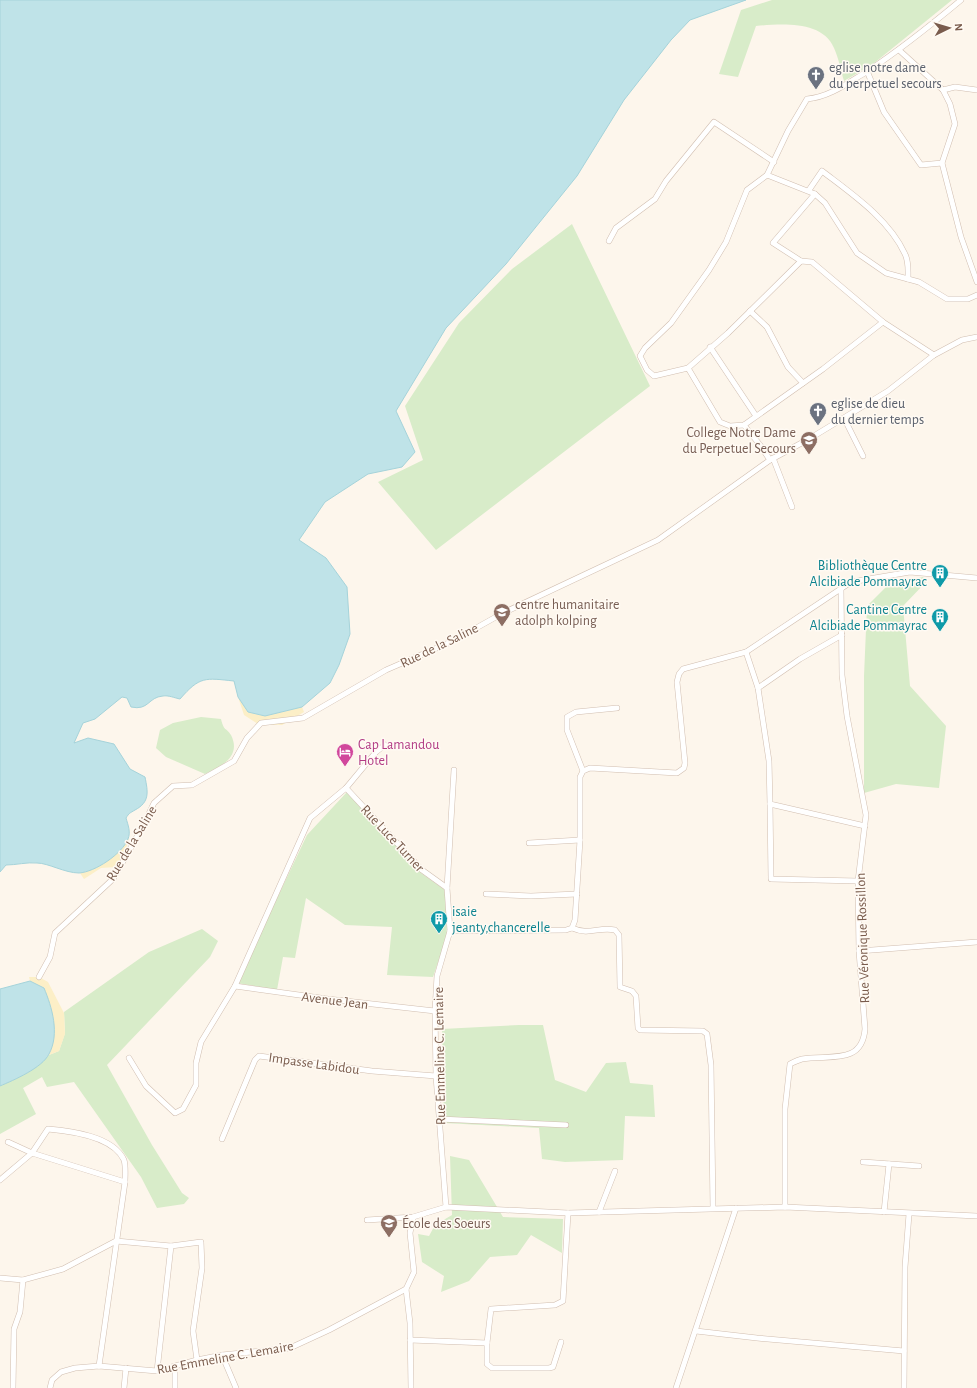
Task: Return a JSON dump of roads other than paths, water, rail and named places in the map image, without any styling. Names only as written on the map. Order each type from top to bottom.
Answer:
[{"type":"street","points":[[801,261],[750,311],[688,368],[654,376],[647,370],[640,356],[645,348],[671,323],[709,270],[726,242],[746,190],[767,175],[788,131],[807,99],[815,98],[831,92],[900,50],[961,0]]},
{"type":"street","points":[[900,50],[943,90],[950,104],[955,124],[942,163],[961,236],[977,282]]},
{"type":"street","points":[[867,71],[884,112],[920,165],[942,163]]},
{"type":"street","points":[[943,90],[955,87],[977,90]]},
{"type":"street","points":[[609,241],[616,228],[655,200],[666,181],[714,122],[774,162]]},
{"type":"street","points":[[809,190],[822,171],[862,201],[876,215],[899,243],[906,255],[908,279]]},
{"type":"street","points":[[767,175],[809,190],[815,194],[824,203],[857,253],[886,273],[919,282],[947,299],[968,299],[977,295]]},
{"type":"street","points":[[815,194],[774,243],[801,261],[812,262],[882,322],[934,355]]},
{"type":"street","points":[[750,311],[767,327],[788,367],[803,383]]},
{"type":"street","points":[[688,368],[720,422],[730,426],[744,425],[803,383],[882,322]]},
{"type":"street","name":"Rue de la Saline","points":[[39,977],[50,957],[54,933],[113,879],[143,826],[154,803],[173,786],[192,786],[234,761],[247,738],[262,723],[303,718],[386,670],[453,641],[509,610],[658,540],[771,459],[844,418],[888,391],[934,355],[962,340],[977,337]]},
{"type":"street","points":[[710,347],[756,416]]},
{"type":"street","points":[[844,418],[863,456]]},
{"type":"street","points":[[744,425],[771,459],[792,507]]},
{"type":"street","points":[[572,928],[575,920],[580,840],[580,776],[583,771],[590,768],[677,773],[684,768],[685,763],[677,682],[679,674],[683,669],[746,652],[851,582],[910,572],[977,578]]},
{"type":"street","name":"Rue Véronique Rossillon","points":[[785,1207],[785,1109],[790,1064],[801,1059],[841,1057],[855,1051],[864,1041],[865,1029],[859,951],[858,881],[866,815],[845,703],[842,675],[841,589]]},
{"type":"street","points":[[758,688],[800,659],[842,635]]},
{"type":"street","points":[[746,652],[758,688],[769,761],[771,879],[858,881]]},
{"type":"street","points":[[583,771],[567,730],[567,717],[576,712],[617,708]]},
{"type":"street","points":[[129,1058],[146,1086],[175,1113],[182,1109],[196,1085],[196,1063],[201,1042],[235,986],[310,818],[346,788],[376,752],[385,745]]},
{"type":"street","points":[[454,770],[447,888],[450,931],[518,932],[566,930],[572,928],[583,932],[609,929],[615,930],[619,935],[620,987],[632,991],[636,996],[638,1028],[640,1030],[703,1031],[707,1034],[711,1065],[713,1208]]},
{"type":"street","name":"Rue Luce Turner","points":[[346,788],[422,870],[447,888]]},
{"type":"street","points":[[770,804],[865,826]]},
{"type":"street","points":[[528,842],[580,840]]},
{"type":"street","points":[[486,894],[531,896],[577,894]]},
{"type":"street","name":"Rue Emmeline C. Lemaire","points":[[446,1207],[436,1076],[435,1011],[437,976],[450,931]]},
{"type":"street","points":[[859,951],[977,942]]},
{"type":"street","name":"Avenue Jean","points":[[235,986],[328,1000],[435,1011]]},
{"type":"street","name":"Impasse Labidou","points":[[222,1139],[258,1056],[372,1071],[436,1076]]},
{"type":"street","points":[[439,1119],[566,1125]]},
{"type":"street","points":[[0,1180],[32,1153],[48,1129],[70,1131],[108,1142],[124,1161],[125,1182],[99,1366]]},
{"type":"street","points":[[8,1142],[32,1153],[125,1182]]},
{"type":"street","points":[[863,1162],[920,1166]]},
{"type":"street","points":[[884,1212],[888,1164]]},
{"type":"street","points":[[599,1212],[615,1171]]},
{"type":"street","points":[[367,1220],[413,1216],[446,1207],[568,1212],[785,1207],[977,1216]]},
{"type":"street","points":[[676,1388],[736,1208]]},
{"type":"street","points":[[560,1342],[554,1367],[542,1369],[489,1367],[487,1364],[487,1343],[491,1309],[500,1307],[555,1305],[563,1301],[568,1212]]},
{"type":"street","points":[[904,1388],[905,1267],[909,1214]]},
{"type":"street","points":[[411,1388],[410,1340],[406,1289],[414,1272],[410,1233],[413,1216]]},
{"type":"street","points":[[0,1278],[23,1280],[63,1269],[116,1241],[171,1246],[201,1242],[202,1268],[193,1331],[198,1360]]},
{"type":"street","points":[[157,1371],[171,1246]]},
{"type":"street","points":[[13,1388],[14,1329],[20,1312],[23,1280]]},
{"type":"street","name":"Rue Emmeline C. Lemaire","points":[[50,1388],[52,1380],[61,1372],[75,1368],[99,1366],[157,1371],[222,1355],[290,1348],[330,1330],[406,1289]]},
{"type":"street","points":[[696,1331],[757,1338],[904,1350]]},
{"type":"street","points":[[410,1340],[487,1343]]},
{"type":"street","points":[[222,1355],[236,1388]]},
{"type":"street","points":[[175,1366],[175,1388]]},
{"type":"street","points":[[124,1388],[126,1368]]},
{"type":"water","points":[[0,0],[746,0],[690,20],[671,40],[624,100],[577,176],[506,264],[446,328],[396,411],[415,452],[402,467],[368,474],[325,502],[299,540],[326,558],[347,587],[350,634],[339,665],[330,683],[302,707],[265,716],[248,712],[238,697],[234,681],[209,679],[198,682],[180,699],[167,696],[158,697],[145,706],[137,708],[131,707],[127,698],[122,697],[95,719],[83,723],[74,743],[88,738],[114,744],[130,769],[145,777],[147,796],[143,804],[130,813],[126,818],[129,828],[129,836],[125,845],[114,856],[100,866],[79,873],[74,873],[41,863],[6,865],[0,872]]},
{"type":"water","points":[[30,981],[44,988],[47,995],[54,1021],[54,1038],[52,1046],[49,1054],[34,1069],[0,1086],[0,989]]},
{"type":"place","name":"eglise notre dame du perpetuel secours","points":[[816,90]]},
{"type":"place","name":"eglise de dieu du dernier temps","points":[[818,426]]},
{"type":"place","name":"College Notre Dame du Perpetuel Secours","points":[[809,455]]},
{"type":"place","name":"Bibliothèque Centre Alcibiade Pommayrac","points":[[940,588]]},
{"type":"place","name":"centre humanitaire adolph kolping","points":[[502,627]]},
{"type":"place","name":"Cantine Centre Alcibiade Pommayrac","points":[[940,632]]},
{"type":"place","name":"Cap Lamandou Hotel","points":[[345,767]]},
{"type":"place","name":"isaie jeanty,chancerelle","points":[[439,934]]},
{"type":"place","name":"École des Soeurs","points":[[389,1238]]}]
